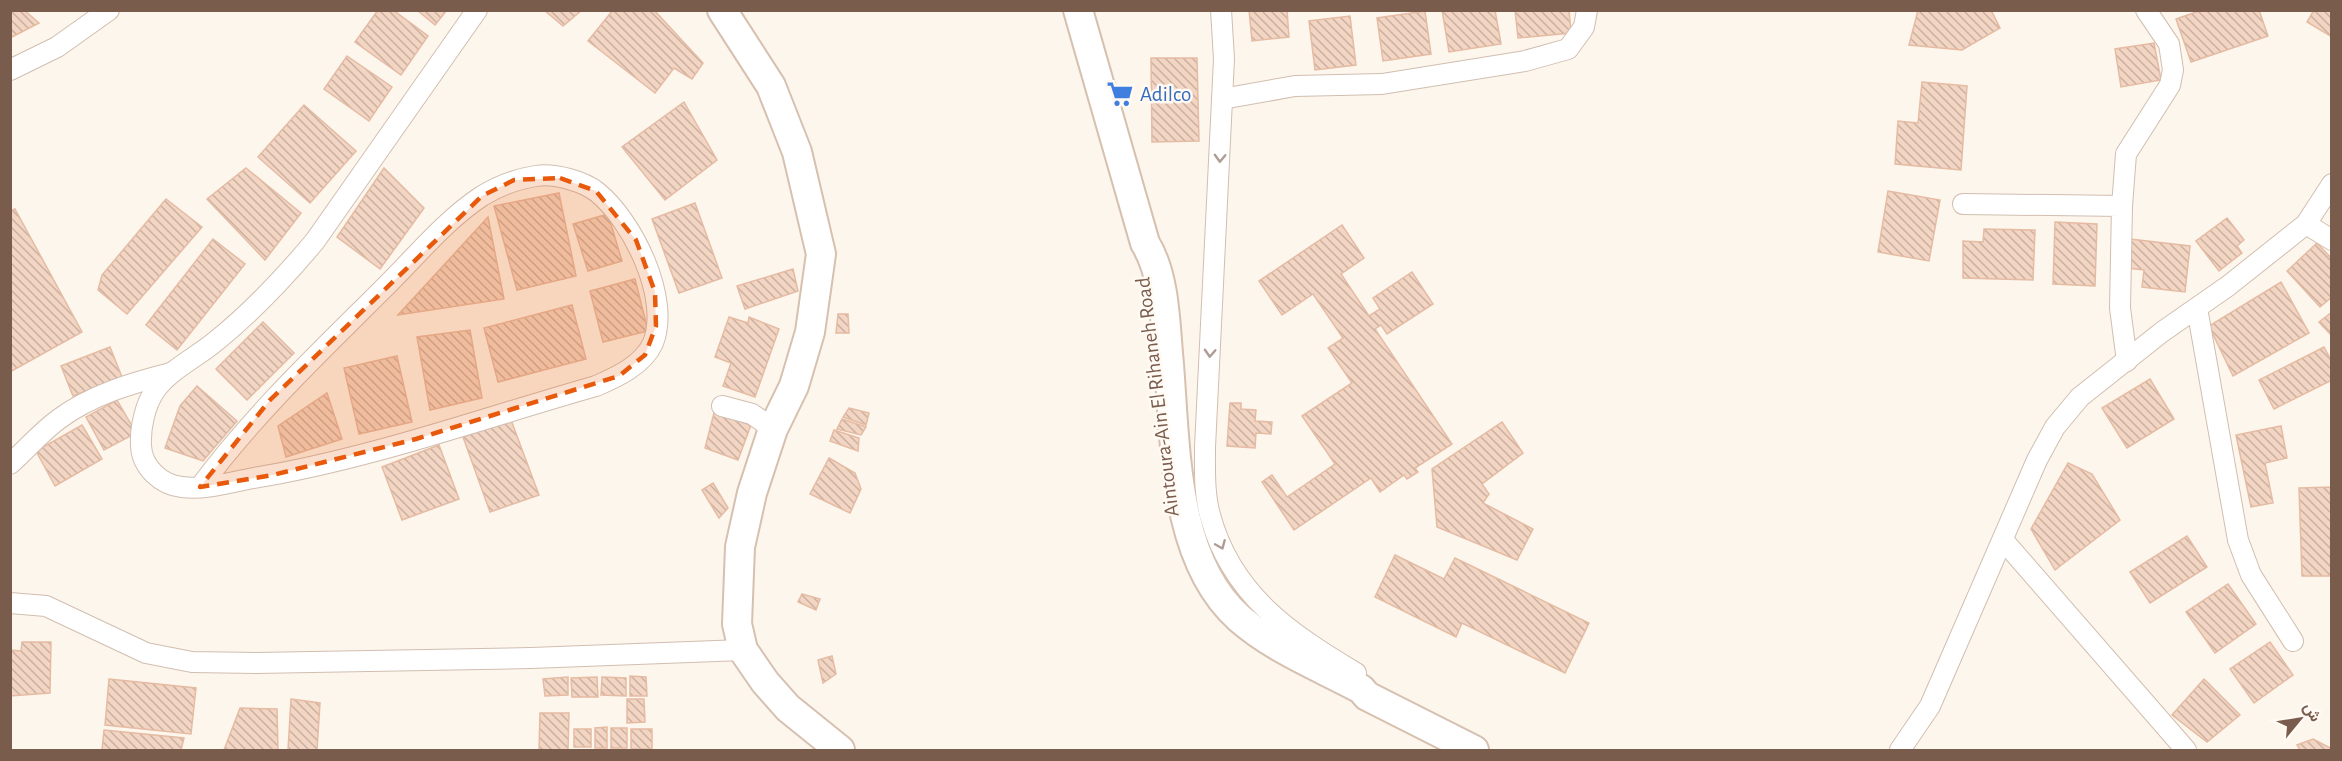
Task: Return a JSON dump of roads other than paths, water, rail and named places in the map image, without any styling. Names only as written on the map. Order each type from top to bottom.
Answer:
[{"type":"main road","points":[[722,10],[771,86],[797,152],[821,254],[810,332],[794,386],[773,429],[752,493],[740,547],[738,624],[743,650],[788,708],[840,750]]},
{"type":"main road","name":"Aintoura-Ain El Rihaneh Road","points":[[1078,10],[1145,243],[1141,259],[1151,342],[1164,494],[1172,525],[1202,587],[1242,642],[1308,678],[1336,690],[1374,699],[1474,749]]},
{"type":"street","points":[[10,70],[57,47],[109,10]]},
{"type":"street","points":[[200,487],[270,400],[447,225],[482,196],[514,180],[539,175],[560,177],[596,191],[616,212],[636,240],[655,292],[656,326],[653,342],[645,355],[619,376],[596,386],[339,460],[200,487],[182,487],[169,484],[148,468],[141,455],[141,439],[147,407],[156,389],[174,372],[222,336],[294,266],[315,241],[477,10]]},
{"type":"street","points":[[1221,10],[1224,59],[1205,447],[1205,490],[1209,515],[1221,548],[1255,601],[1276,620],[1356,673],[1369,685],[1374,699]]},
{"type":"street","points":[[1222,99],[1295,86],[1382,84],[1525,61],[1568,49],[1584,27],[1587,10]]},
{"type":"street","points":[[2127,361],[2120,308],[2122,206],[2126,154],[2170,85],[2173,70],[2169,44],[2146,10]]},
{"type":"street","points":[[1900,750],[1930,706],[2037,460],[2055,427],[2080,397],[2306,224],[2331,184]]},
{"type":"street","points":[[1963,204],[2122,206]]},
{"type":"street","points":[[2306,224],[2331,240]]},
{"type":"street","points":[[2197,308],[2238,540],[2252,575],[2293,641]]},
{"type":"street","points":[[10,464],[34,439],[79,406],[134,382],[174,372]]},
{"type":"street","points":[[722,406],[752,414],[773,429]]},
{"type":"street","points":[[2004,540],[2186,750]]},
{"type":"street","points":[[10,603],[33,603],[54,609],[146,652],[192,662],[531,658],[743,650]]},
{"type":"place","name":"Adilco","points":[[1120,94]]}]
